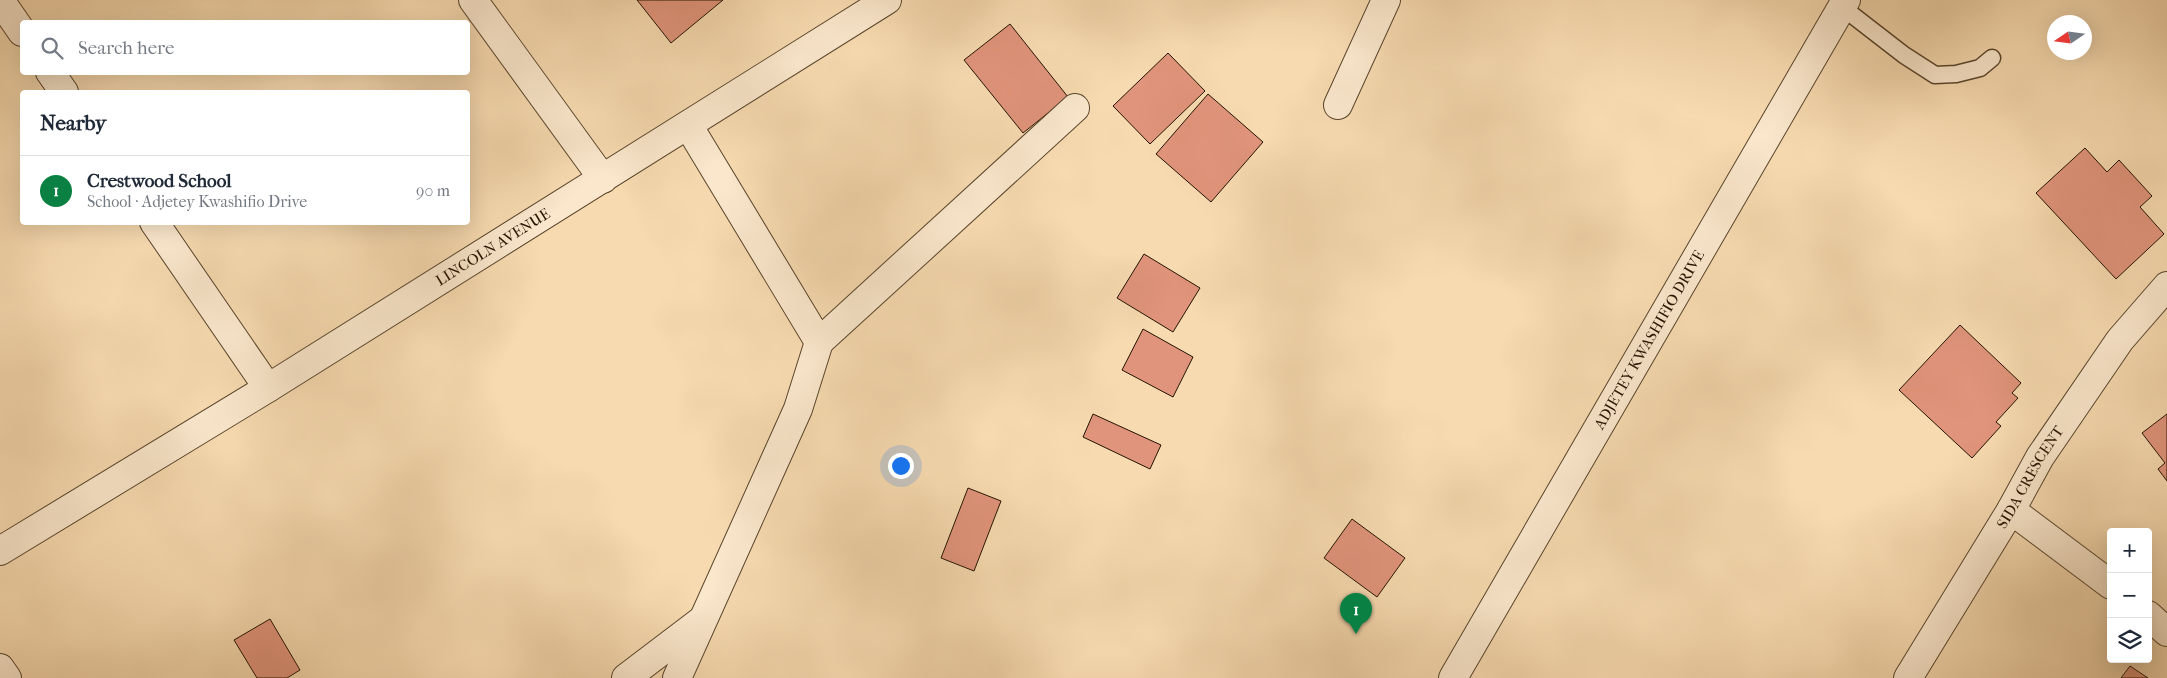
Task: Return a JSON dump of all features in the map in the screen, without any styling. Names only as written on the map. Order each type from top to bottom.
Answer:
[{"type":"street","points":[[473,0],[603,179]]},
{"type":"street","name":"LINCOLN AVENUE","points":[[0,551],[268,388],[888,0]]},
{"type":"street","points":[[1338,105],[1386,0]]},
{"type":"street","name":"ADJETEY KWASHIFIO DRIVE","points":[[1453,678],[1844,3]]},
{"type":"street","points":[[52,75],[63,90]]},
{"type":"street","points":[[677,678],[798,409],[819,342],[1075,108]]},
{"type":"street","points":[[688,125],[819,342]]},
{"type":"street","points":[[156,225],[268,388]]},
{"type":"street","name":"SIDA CRESCENT","points":[[1908,678],[2011,510],[2040,457],[2120,340],[2167,286]]},
{"type":"street","points":[[2011,510],[2107,582]]},
{"type":"street","points":[[2151,618],[2167,632]]},
{"type":"street","points":[[626,678],[704,619]]},
{"type":"street","points":[[0,668],[6,678]]},
{"type":"lane","points":[[1844,3],[1904,55],[1935,75],[1956,74],[1980,68],[1992,58]]},
{"type":"building","points":[[637,0],[723,0],[671,43]]},
{"type":"building","points":[[1010,24],[1068,97],[1023,133],[964,60]]},
{"type":"building","points":[[1168,53],[1205,91],[1150,144],[1113,106]]},
{"type":"building","points":[[1208,94],[1263,142],[1211,202],[1156,154]]},
{"type":"building","points":[[2085,148],[2107,172],[2119,160],[2152,196],[2140,207],[2164,234],[2116,279],[2036,193]]},
{"type":"building","points":[[1144,254],[1200,288],[1173,332],[1117,298]]},
{"type":"building","points":[[1960,325],[2021,383],[2012,393],[2018,398],[1996,422],[2001,426],[1972,458],[1899,390]]},
{"type":"building","points":[[1143,329],[1193,357],[1173,397],[1122,370]]},
{"type":"building","points":[[1093,414],[1161,445],[1150,469],[1083,437]]},
{"type":"building","points":[[2167,414],[2167,481],[2158,469],[2165,463],[2142,433]]},
{"type":"building","points":[[968,488],[1001,501],[974,571],[941,558]]},
{"type":"building","points":[[1352,519],[1405,558],[1377,597],[1324,558]]},
{"type":"building","points":[[270,619],[300,670],[287,678],[257,678],[234,640]]},
{"type":"building","points":[[2130,666],[2148,678],[2121,678]]},
{"type":"place","name":"Crestwood School","points":[[1356,634]]}]
